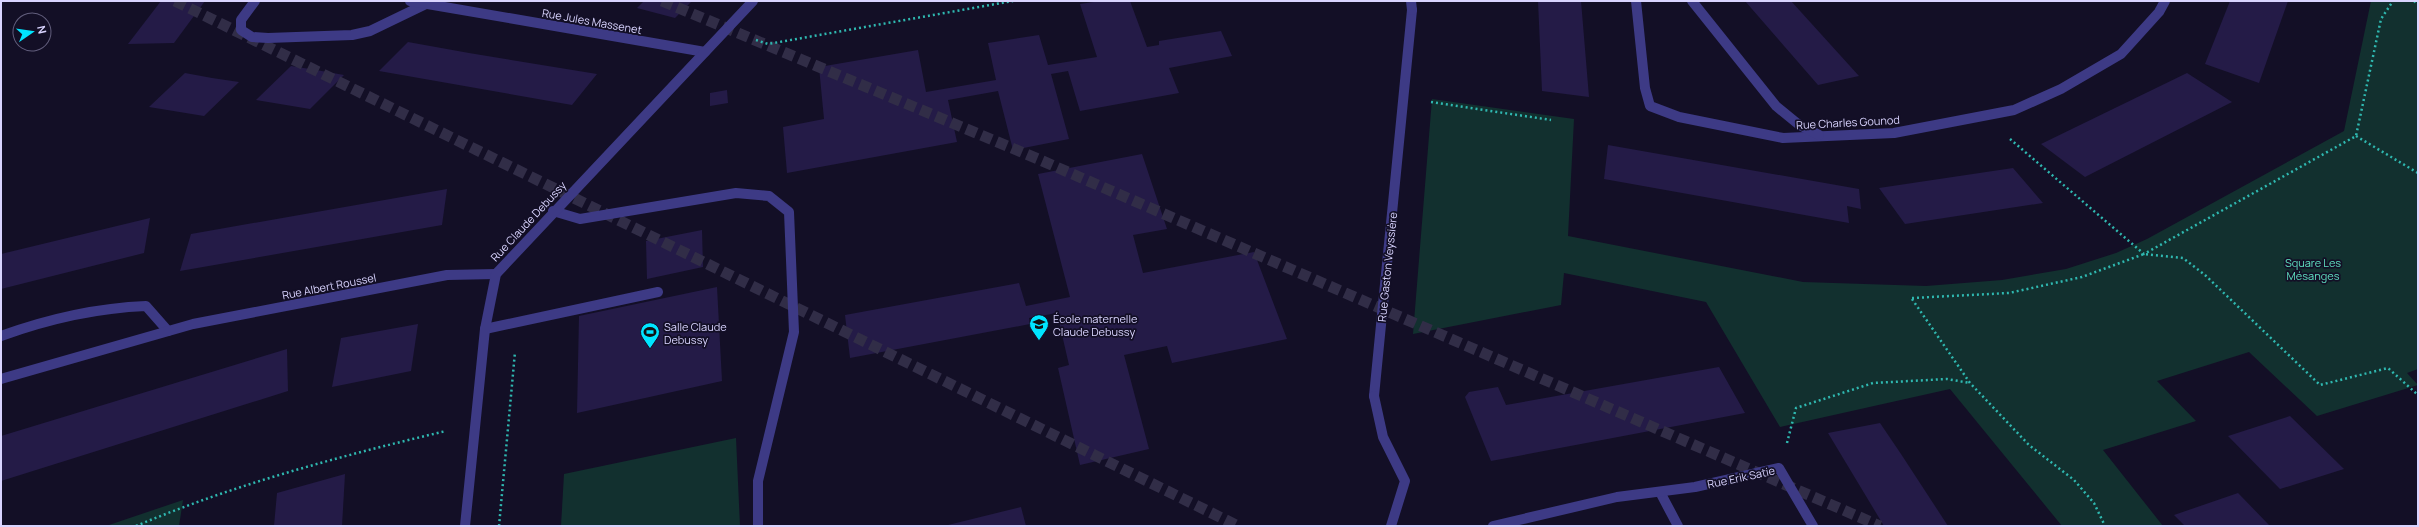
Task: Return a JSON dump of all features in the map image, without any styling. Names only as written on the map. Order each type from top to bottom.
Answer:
[{"type":"street","points":[[255,1],[241,20],[241,30],[252,37],[268,38],[352,35],[370,31],[428,3]]},
{"type":"street","name":"Rue Jules Massenet","points":[[410,1],[705,52]]},
{"type":"street","name":"Rue Claude Debussy","points":[[465,526],[485,329],[496,274],[553,211],[753,1]]},
{"type":"street","name":"Rue Charles Gounod","points":[[1636,1],[1645,88],[1650,106],[1679,117],[1783,138],[1894,133],[2014,110],[2061,89],[2121,54],[2159,12],[2166,1]]},
{"type":"street","points":[[1692,1],[1776,106],[1798,124],[1821,136]]},
{"type":"street","name":"Rue Gaston Veyssière","points":[[1391,526],[1405,481],[1383,437],[1374,396],[1412,6]]},
{"type":"street","points":[[553,211],[580,219],[736,194],[769,196],[789,212],[794,332],[758,481],[758,526]]},
{"type":"street","name":"Rue Albert Roussel","points":[[1,379],[193,324],[447,275],[496,274]]},
{"type":"street","points":[[485,329],[658,292]]},
{"type":"street","points":[[1,336],[42,321],[130,307],[146,306],[168,331]]},
{"type":"street","name":"Rue Erik Satie","points":[[1493,526],[1617,497],[1695,487],[1779,468],[1813,526]]},
{"type":"street","points":[[1660,492],[1678,526]]},
{"type":"path","points":[[725,29],[768,44],[1014,1]]},
{"type":"path","points":[[2105,526],[2094,504],[2074,480],[2029,445],[1994,406],[1970,383],[1912,298],[2009,293],[2082,278],[2144,254],[2356,136],[2381,19],[2393,1]]},
{"type":"path","points":[[2414,1],[2418,4]]},
{"type":"path","points":[[1428,101],[1551,120]]},
{"type":"path","points":[[1982,116],[2144,254],[2183,258],[2205,274],[2320,385],[2388,368],[2418,395]]},
{"type":"path","points":[[2356,136],[2418,173]]},
{"type":"path","points":[[499,526],[516,323]]},
{"type":"path","points":[[1779,468],[1796,408],[1872,383],[1947,379],[1970,383]]},
{"type":"path","points":[[136,526],[181,506],[331,460],[476,424]]},
{"type":"green space","name":"Square Les Mésanges","points":[[2371,1],[2418,1],[2418,369],[2407,373],[2418,385],[2317,416],[2249,352],[2157,381],[2196,421],[2103,450],[2163,526],[2062,526],[1950,389],[1780,427],[1706,302],[1564,273],[1561,305],[1413,334],[1432,99],[1574,119],[1568,236],[1803,282],[1926,286],[2002,280],[2066,269],[2116,253],[2147,239],[2344,131]]},
{"type":"green space","points":[[736,438],[740,526],[561,526],[564,474]]},
{"type":"green space","points":[[183,500],[179,526],[106,526]]},
{"type":"building","points":[[161,1],[205,1],[174,43],[128,44]]},
{"type":"building","points":[[644,1],[692,1],[675,18],[637,8]]},
{"type":"building","points":[[1100,1],[1130,1],[1147,47],[1159,45],[1159,41],[1221,31],[1232,56],[1169,68],[1179,93],[1080,111],[1068,71],[1051,74],[1069,139],[1013,150],[998,91],[948,100],[957,142],[787,173],[783,127],[824,119],[819,67],[918,50],[926,92],[996,80],[988,43],[1039,35],[1048,65],[1097,57],[1080,4]]},
{"type":"building","points":[[1538,1],[1581,1],[1589,97],[1542,91]]},
{"type":"building","points":[[1745,1],[1791,1],[1859,76],[1818,85]]},
{"type":"building","points":[[2230,1],[2288,1],[2259,83],[2205,64]]},
{"type":"building","points":[[408,42],[597,74],[572,105],[379,71]]},
{"type":"building","points":[[291,66],[344,75],[310,109],[256,100]]},
{"type":"building","points":[[185,73],[239,82],[204,116],[149,107]]},
{"type":"building","points":[[2187,73],[2232,102],[2085,177],[2041,144]]},
{"type":"building","points":[[727,90],[728,103],[710,106],[710,93]]},
{"type":"building","points":[[1608,145],[1859,189],[1861,209],[1847,206],[1849,223],[1604,179]]},
{"type":"building","points":[[1142,154],[1167,229],[1133,235],[1143,273],[1254,252],[1287,339],[1172,363],[1167,346],[1124,355],[1149,449],[1080,465],[1058,368],[1069,365],[1057,313],[1029,318],[1030,324],[850,358],[845,315],[1019,283],[1026,306],[1070,297],[1038,174]]},
{"type":"building","points":[[2013,168],[2043,203],[1905,224],[1879,188]]},
{"type":"building","points":[[447,189],[442,225],[180,271],[191,234]]},
{"type":"building","points":[[150,218],[144,253],[1,289],[1,254]]},
{"type":"building","points":[[702,230],[703,267],[647,279],[646,241]]},
{"type":"building","name":"Salle Claude Debussy","points":[[717,287],[722,381],[577,413],[579,316]]},
{"type":"building","points":[[418,324],[411,371],[332,387],[341,338]]},
{"type":"building","points":[[287,349],[288,391],[1,481],[1,436]]},
{"type":"building","points":[[1719,367],[1745,413],[1491,461],[1465,397],[1469,392],[1498,387],[1506,405]]},
{"type":"building","points":[[2290,416],[2344,469],[2280,489],[2228,436]]},
{"type":"building","points":[[1880,423],[1948,526],[1884,526],[1828,433]]},
{"type":"building","points":[[345,474],[342,526],[274,526],[277,493]]},
{"type":"building","points":[[2238,493],[2270,526],[2185,526],[2174,515]]},
{"type":"building","points":[[1021,507],[1026,526],[948,526],[948,525]]},
{"type":"tunnel","points":[[175,1],[1238,526]]},
{"type":"tunnel","points":[[662,1],[1038,159],[1880,526]]},
{"type":"place","name":"École maternelle Claude Debussy","points":[[1039,341]]},
{"type":"place","name":"Salle Claude Debussy","points":[[650,349]]}]
